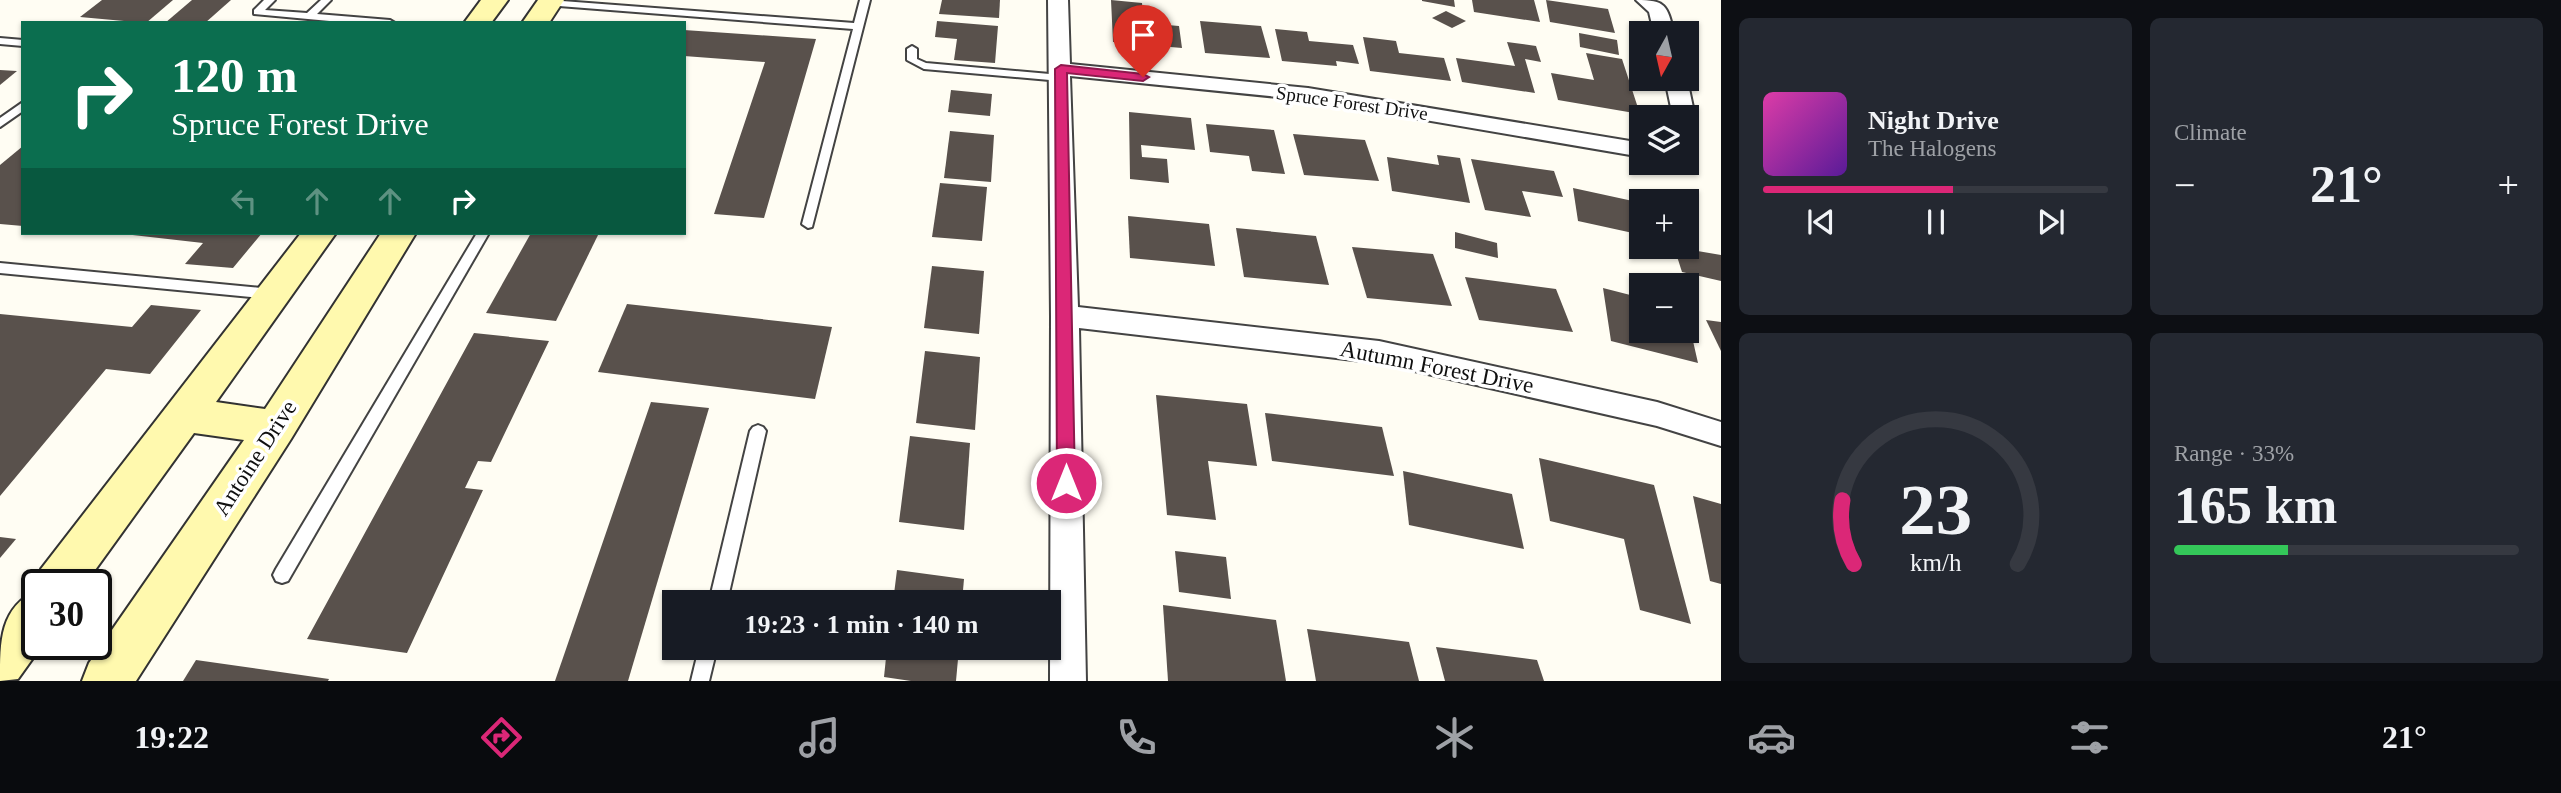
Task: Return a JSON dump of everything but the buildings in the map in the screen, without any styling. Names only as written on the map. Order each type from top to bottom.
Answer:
[{"type":"main road","points":[[479,21],[495,0]]},
{"type":"main road","points":[[69,569],[317,235]]},
{"type":"main road","name":"Antoine Drive","points":[[107,681],[276,427],[398,235]]},
{"type":"main road","points":[[184,415],[276,427]]},
{"type":"main road","points":[[0,662],[21,634]]},
{"type":"street","points":[[1058,0],[1065,316],[1068,681]]},
{"type":"street","points":[[1646,0],[1658,10],[1661,21]]},
{"type":"street","name":"Spruce Forest Drive","points":[[1061,73],[1308,94],[1629,148]]},
{"type":"street","name":"Autumn Forest Drive","points":[[1065,316],[1379,352],[1657,414],[1721,434]]},
{"type":"lane","points":[[270,0],[257,12],[367,21]]},
{"type":"lane","points":[[310,16],[326,0]]},
{"type":"lane","points":[[808,224],[865,0]]},
{"type":"lane","points":[[545,8],[859,26]]},
{"type":"lane","points":[[0,41],[21,43]]},
{"type":"lane","points":[[912,49],[912,60],[924,66],[1061,73]]},
{"type":"lane","points":[[0,124],[21,107]]},
{"type":"lane","points":[[282,575],[482,235]]},
{"type":"lane","points":[[0,268],[272,295]]},
{"type":"lane","points":[[721,590],[758,431]]},
{"type":"lane","points":[[700,681],[705,660]]},
{"type":"route","points":[[1066,483],[1061,69],[1143,77]]}]
